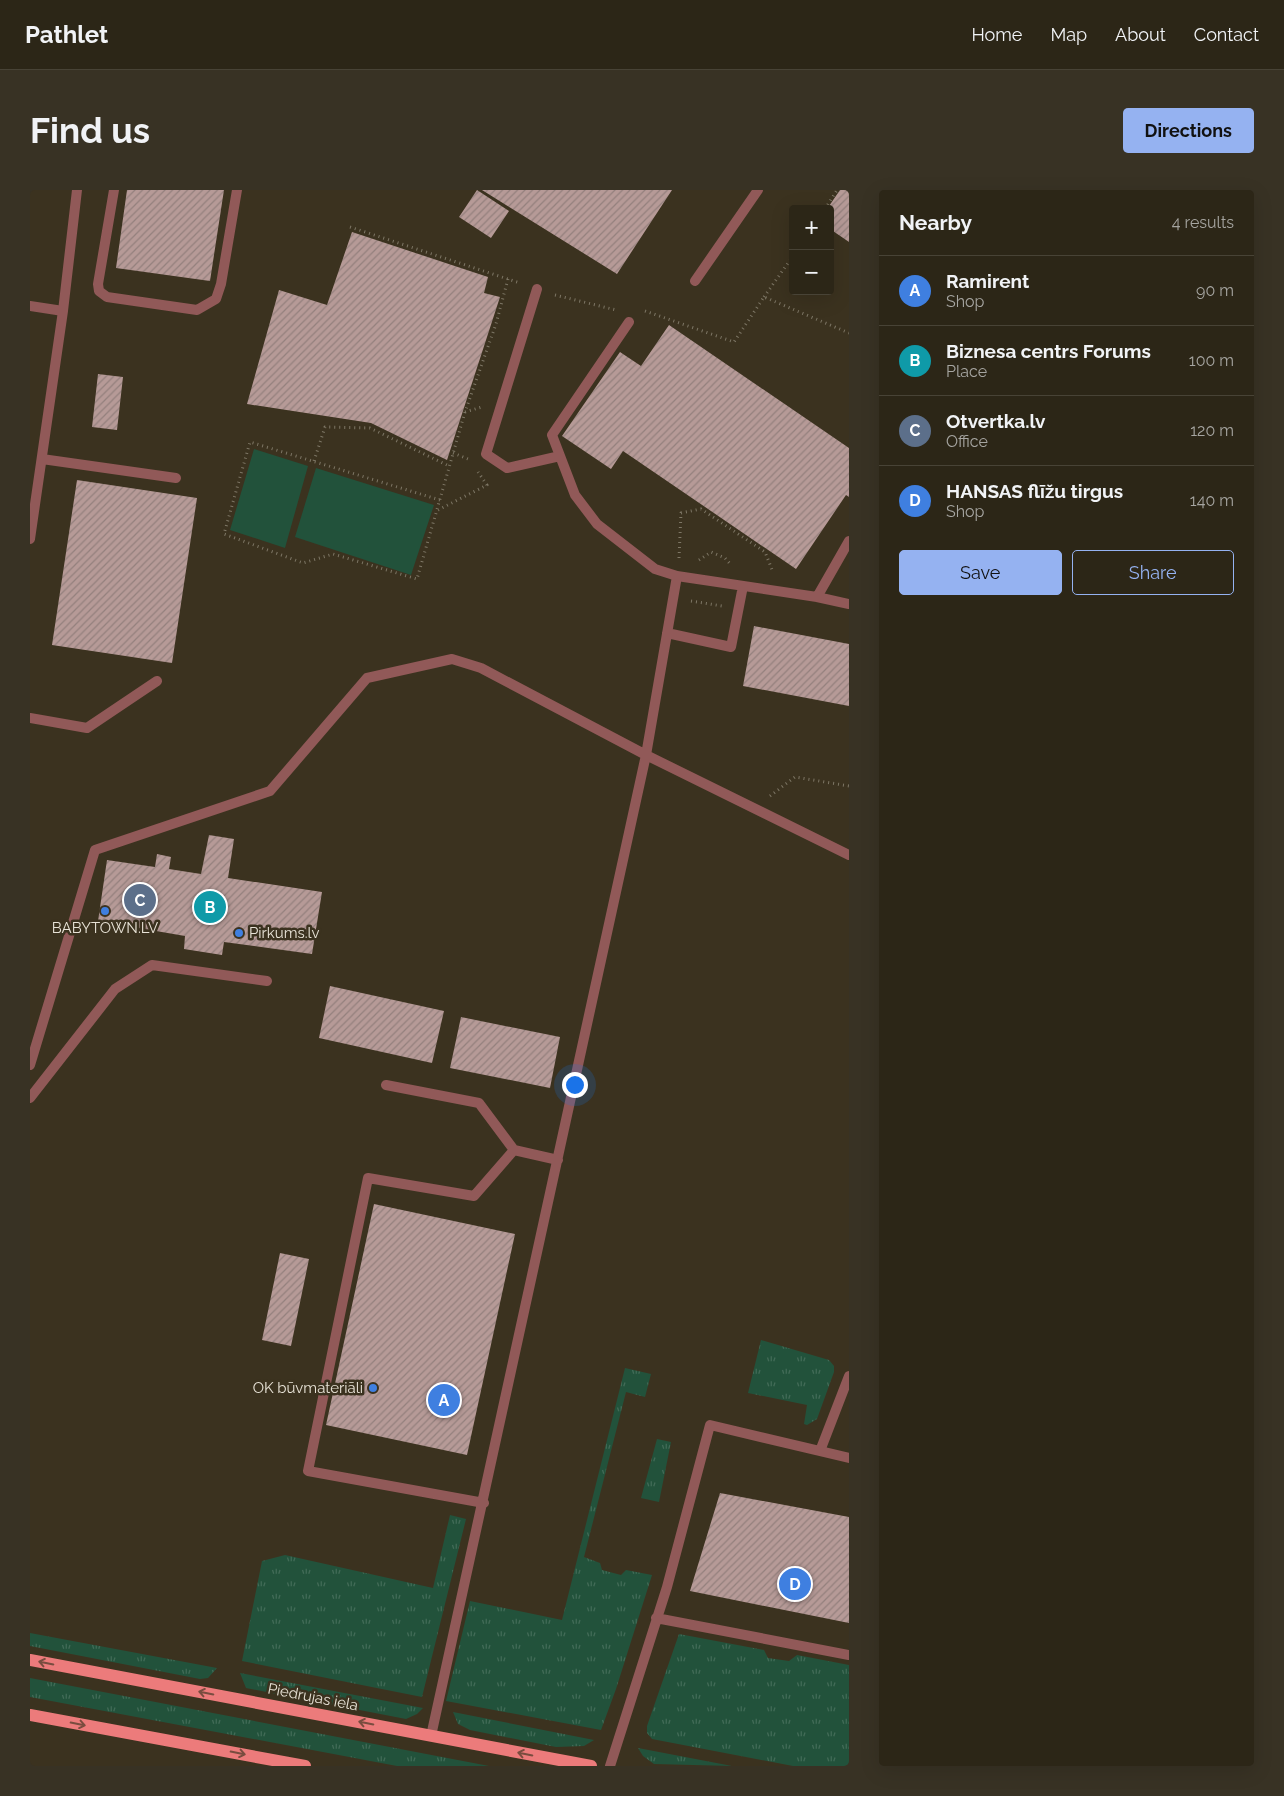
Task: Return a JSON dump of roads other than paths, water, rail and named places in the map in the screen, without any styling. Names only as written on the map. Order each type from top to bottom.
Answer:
[{"type":"main road","name":"Piedrujas iela","points":[[30,1660],[590,1766]]},
{"type":"main road","points":[[30,1715],[305,1766]]},
{"type":"lane","points":[[30,539],[63,310],[77,190]]},
{"type":"lane","points":[[114,190],[98,284],[100,291],[107,297],[197,310],[216,299],[221,284],[237,190]]},
{"type":"lane","points":[[696,282],[758,190]]},
{"type":"lane","points":[[537,289],[486,454],[507,468],[560,456]]},
{"type":"lane","points":[[30,306],[63,310]]},
{"type":"lane","points":[[629,322],[552,435],[575,495],[597,524],[655,568],[677,576],[817,597],[849,604]]},
{"type":"lane","points":[[42,459],[176,478]]},
{"type":"lane","points":[[817,597],[849,541]]},
{"type":"lane","points":[[432,1736],[646,756],[677,576]]},
{"type":"lane","points":[[667,633],[732,646],[744,586]]},
{"type":"lane","points":[[30,1065],[94,850],[270,791],[367,678],[452,659],[481,668],[646,756],[849,855]]},
{"type":"lane","points":[[30,718],[87,728],[157,681]]},
{"type":"lane","points":[[30,1098],[115,989],[152,965],[267,980]]},
{"type":"lane","points":[[386,1085],[479,1103],[514,1150],[558,1160]]},
{"type":"lane","points":[[484,1504],[308,1472],[368,1178],[474,1196],[514,1150]]},
{"type":"lane","points":[[820,1451],[849,1376]]},
{"type":"lane","points":[[610,1766],[656,1618],[710,1425],[849,1458]]},
{"type":"lane","points":[[656,1618],[849,1655]]},
{"type":"place","name":"Otvertka.lv","points":[[140,900]]},
{"type":"place","name":"Biznesa centrs Forums","points":[[210,907]]},
{"type":"place","name":"BABYTOWN.LV","points":[[105,911]]},
{"type":"place","name":"Pirkums.lv","points":[[239,933]]},
{"type":"place","name":"OK būvmateriāli","points":[[373,1388]]},
{"type":"place","name":"Ramirent","points":[[444,1400]]},
{"type":"place","name":"HANSAS flīžu tirgus","points":[[795,1584]]}]
